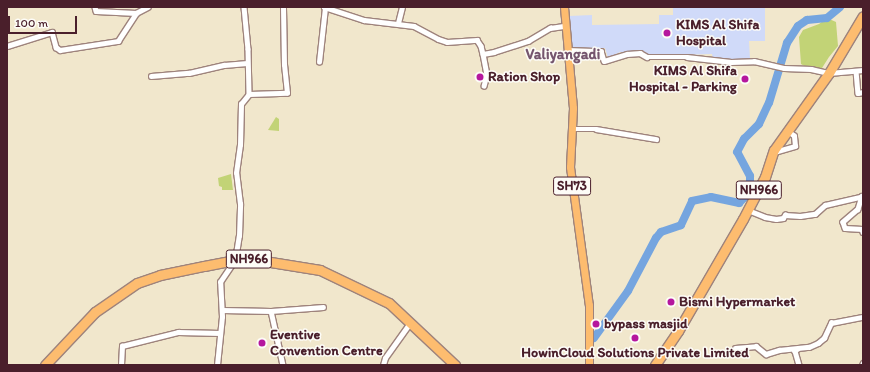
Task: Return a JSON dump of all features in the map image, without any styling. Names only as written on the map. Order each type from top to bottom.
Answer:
[{"type":"highway","name":"NH966","points":[[655,365],[693,306],[748,210],[765,177],[773,152],[829,73],[863,16]]},
{"type":"highway","name":"NH966","points":[[45,365],[95,312],[138,283],[160,275],[235,260],[252,259],[320,270],[389,303],[455,365]]},
{"type":"main road","name":"SH73","points":[[564,7],[573,108],[570,167],[588,305],[589,365]]},
{"type":"street","points":[[95,7],[96,11],[136,13],[148,7]]},
{"type":"street","points":[[217,365],[222,310],[220,282],[235,260],[239,236],[240,204],[236,173],[240,145],[241,104],[249,94],[248,49],[244,7]]},
{"type":"street","points":[[249,94],[287,94],[284,65],[283,7]]},
{"type":"street","points":[[398,23],[402,7]]},
{"type":"street","points":[[319,62],[324,8],[364,20],[414,26],[438,39],[447,42],[477,40],[481,46],[487,75],[484,86]]},
{"type":"street","points":[[7,46],[52,32],[56,47],[60,50],[118,41],[136,13]]},
{"type":"street","points":[[483,54],[494,52],[528,40],[550,28],[565,26]]},
{"type":"street","points":[[567,50],[601,51],[604,61],[627,54],[640,53],[646,57],[687,57],[731,62],[754,61],[784,68],[811,69],[829,73],[863,70]]},
{"type":"street","points":[[151,76],[248,63]]},
{"type":"street","points":[[856,71],[858,93],[863,92]]},
{"type":"street","points":[[572,129],[596,129],[656,138]]},
{"type":"street","points":[[773,152],[795,146],[794,136],[787,131]]},
{"type":"street","points":[[748,210],[765,217],[776,219],[783,218],[785,215],[800,216],[815,214],[825,205],[863,196]]},
{"type":"street","points":[[863,196],[858,209],[843,222],[845,228],[862,229],[863,232]]},
{"type":"street","points":[[222,310],[271,311],[324,307]]},
{"type":"street","points":[[271,311],[283,365]]},
{"type":"street","points":[[735,348],[756,346],[766,354],[779,350],[798,349],[818,343],[824,338],[832,324],[863,317]]},
{"type":"street","points":[[383,365],[385,358],[410,323]]},
{"type":"street","points":[[121,365],[122,346],[178,332],[220,333]]},
{"type":"street","points":[[798,349],[795,351],[799,365]]},
{"type":"shaded area","name":"KIMS Al Shifa Hospital","points":[[673,7],[765,7],[765,41],[749,41],[750,59],[737,59],[737,61],[713,59],[712,54],[646,56],[646,52],[620,52],[608,58],[605,48],[570,49],[569,16],[592,15],[592,25],[659,24],[659,15],[673,15]]},
{"type":"green space","points":[[827,18],[836,22],[838,46],[822,68],[808,68],[801,64],[799,37],[803,30],[819,24]]},
{"type":"green space","points":[[276,117],[279,119],[279,131],[268,130]]},
{"type":"green space","points":[[231,174],[233,190],[222,190],[222,187],[219,186],[218,178]]},
{"type":"waterway","points":[[594,338],[628,291],[656,238],[661,232],[681,225],[692,201],[711,197],[739,203],[746,196],[750,188],[750,176],[737,152],[744,139],[759,124],[769,103],[787,43],[798,26],[807,20],[827,18],[840,7]]},
{"type":"place","name":"KIMS Al Shifa Hospital","points":[[667,33]]},
{"type":"place","name":"Ration Shop","points":[[480,77]]},
{"type":"place","name":"KIMS Al Shifa Hospital - Parking","points":[[745,79]]},
{"type":"place","name":"Bismi Hypermarket","points":[[671,302]]},
{"type":"place","name":"bypass masjid","points":[[596,324]]},
{"type":"place","name":"HowinCloud Solutions Private Limited","points":[[635,338]]},
{"type":"place","name":"Eventive Convention Centre","points":[[262,343]]},
{"type":"district","name":"Valiyangadi","points":[[563,55]]}]
